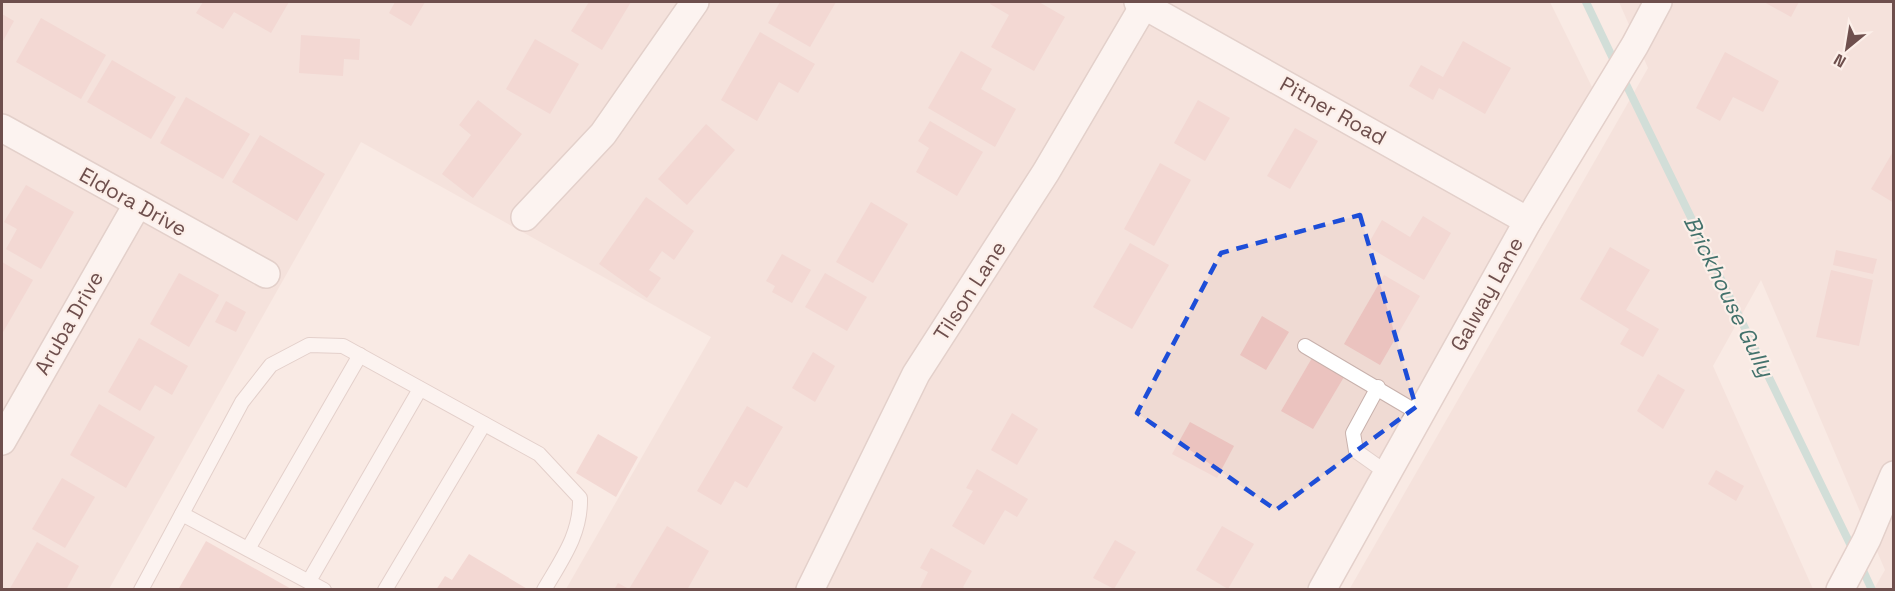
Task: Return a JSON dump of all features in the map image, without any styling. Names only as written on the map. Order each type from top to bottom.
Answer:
[{"type":"street","points":[[525,217],[603,134],[695,2]]},
{"type":"street","name":"Galway Lane","points":[[1322,590],[1528,221],[1635,45],[1658,2]]},
{"type":"street","name":"Pitner Road","points":[[1142,3],[1528,221]]},
{"type":"street","name":"Tilson Lane","points":[[810,590],[916,374],[1046,172],[1142,3]]},
{"type":"street","name":"Eldora Drive","points":[[2,128],[137,205],[267,274]]},
{"type":"street","name":"Aruba Drive","points":[[2,441],[137,205]]},
{"type":"street","points":[[1840,590],[1867,539],[1893,475]]},
{"type":"lane","points":[[141,590],[242,402],[271,365],[309,345],[343,346],[539,454],[580,498],[580,519],[575,537],[544,590]]},
{"type":"lane","points":[[1305,346],[1378,387],[1420,414]]},
{"type":"lane","points":[[248,549],[360,356]]},
{"type":"lane","points":[[1378,387],[1353,433],[1356,451],[1387,473]]},
{"type":"lane","points":[[309,581],[420,389]]},
{"type":"lane","points":[[385,590],[484,424]]},
{"type":"lane","points":[[182,513],[324,590]]},
{"type":"highlighted area","points":[[1360,215],[1416,407],[1276,510],[1137,413],[1221,253]]},
{"type":"shaded area","points":[[2,2],[1550,2],[1592,87],[1306,589],[566,589],[711,337],[361,142],[109,589],[2,589]]},
{"type":"shaded area","points":[[1619,2],[1893,2],[1893,589],[1874,589],[1885,570],[1761,280],[1713,366],[1813,589],[1349,590],[1648,68]]},
{"type":"building","points":[[203,2],[289,2],[271,33],[234,12],[223,29],[196,13]]},
{"type":"building","points":[[395,2],[425,2],[411,26],[389,13]]},
{"type":"building","points":[[589,2],[631,2],[602,50],[571,31]]},
{"type":"building","points":[[780,2],[836,2],[810,47],[768,23]]},
{"type":"building","points":[[991,2],[1039,2],[1065,17],[1034,71],[991,47],[1009,15],[990,4]]},
{"type":"building","points":[[1764,2],[1799,2],[1791,17]]},
{"type":"building","points":[[2,14],[14,21],[2,43]]},
{"type":"building","points":[[41,18],[106,55],[81,99],[16,62]]},
{"type":"building","points":[[760,32],[815,64],[798,93],[779,82],[757,121],[721,100]]},
{"type":"building","points":[[301,35],[360,39],[359,60],[344,59],[343,76],[299,73]]},
{"type":"building","points":[[535,39],[579,64],[550,114],[506,89]]},
{"type":"building","points":[[1463,41],[1511,68],[1485,114],[1439,88],[1433,100],[1409,86],[1421,65],[1443,77]]},
{"type":"building","points":[[961,51],[992,69],[981,89],[1016,109],[995,147],[928,108]]},
{"type":"building","points":[[1725,52],[1779,81],[1763,112],[1733,97],[1720,121],[1696,108]]},
{"type":"building","points":[[112,60],[176,97],[151,139],[87,102]]},
{"type":"building","points":[[186,97],[250,134],[223,179],[160,143]]},
{"type":"building","points":[[478,100],[522,134],[473,198],[442,174],[471,135],[459,125]]},
{"type":"building","points":[[1198,100],[1230,118],[1205,161],[1174,143]]},
{"type":"building","points":[[930,121],[983,152],[957,196],[916,172],[929,148],[918,141]]},
{"type":"building","points":[[706,124],[735,150],[687,205],[658,179]]},
{"type":"building","points":[[1295,128],[1318,141],[1290,189],[1267,176]]},
{"type":"building","points":[[260,135],[325,174],[297,221],[232,182]]},
{"type":"building","points":[[1894,150],[1894,203],[1871,189]]},
{"type":"building","points":[[1160,163],[1191,180],[1154,246],[1124,229]]},
{"type":"building","points":[[26,185],[74,212],[41,269],[6,249],[17,229],[4,222]]},
{"type":"building","points":[[646,197],[694,231],[674,260],[662,251],[649,270],[661,278],[647,298],[599,264]]},
{"type":"building","points":[[871,202],[908,224],[873,283],[836,262]]},
{"type":"building","points":[[1423,216],[1451,233],[1424,280],[1367,246],[1382,220],[1410,237]]},
{"type":"building","points":[[1130,243],[1169,265],[1132,329],[1093,307]]},
{"type":"building","points":[[1610,247],[1650,270],[1626,310],[1659,329],[1643,357],[1620,344],[1629,329],[1580,299]]},
{"type":"building","points":[[1836,250],[1877,259],[1873,274],[1833,265]]},
{"type":"building","points":[[782,254],[811,270],[792,303],[772,292],[775,286],[766,281]]},
{"type":"building","points":[[2,262],[33,280],[2,334]]},
{"type":"building","points":[[1831,270],[1873,280],[1859,346],[1816,337]]},
{"type":"building","points":[[179,273],[219,295],[189,347],[150,324]]},
{"type":"building","points":[[825,273],[867,297],[847,331],[805,307]]},
{"type":"building","points":[[1384,275],[1420,296],[1380,365],[1344,344]]},
{"type":"building","points":[[226,301],[246,312],[236,332],[215,322]]},
{"type":"building","points":[[1262,316],[1289,332],[1266,370],[1240,355]]},
{"type":"building","points":[[139,338],[188,366],[172,395],[155,385],[140,411],[108,392]]},
{"type":"building","points":[[813,352],[835,366],[815,402],[792,388]]},
{"type":"building","points":[[1312,358],[1344,377],[1313,429],[1281,411]]},
{"type":"building","points":[[1658,374],[1685,390],[1663,429],[1637,411]]},
{"type":"building","points":[[99,404],[155,437],[126,488],[70,455]]},
{"type":"building","points":[[747,406],[783,427],[747,488],[735,481],[721,505],[697,491]]},
{"type":"building","points":[[1012,413],[1038,429],[1017,465],[991,450]]},
{"type":"building","points":[[1190,422],[1234,446],[1217,478],[1172,454]]},
{"type":"building","points":[[598,434],[638,457],[616,497],[576,473]]},
{"type":"building","points":[[977,469],[1028,499],[1017,517],[1005,510],[984,545],[952,526],[973,491],[966,488]]},
{"type":"building","points":[[1716,470],[1744,486],[1736,501],[1708,484]]},
{"type":"building","points":[[62,478],[95,497],[65,548],[32,529]]},
{"type":"building","points":[[667,526],[709,551],[687,590],[614,590],[618,583],[629,589]]},
{"type":"building","points":[[1222,526],[1254,544],[1228,589],[1196,570]]},
{"type":"building","points":[[1115,540],[1136,552],[1114,589],[1093,578]]},
{"type":"building","points":[[206,541],[293,590],[178,590]]},
{"type":"building","points":[[37,542],[79,566],[66,590],[9,590]]},
{"type":"building","points":[[931,548],[972,571],[963,587],[967,590],[919,590],[928,572],[920,568]]},
{"type":"building","points":[[469,554],[529,590],[436,590],[445,576],[452,580]]},
{"type":"waterway","name":"Brickhouse Gully","points":[[1586,2],[1616,65]]},
{"type":"waterway","name":"Brickhouse Gully","points":[[1623,78],[1853,550]]},
{"type":"waterway","name":"Brickhouse Gully","points":[[1860,564],[1872,590]]}]
